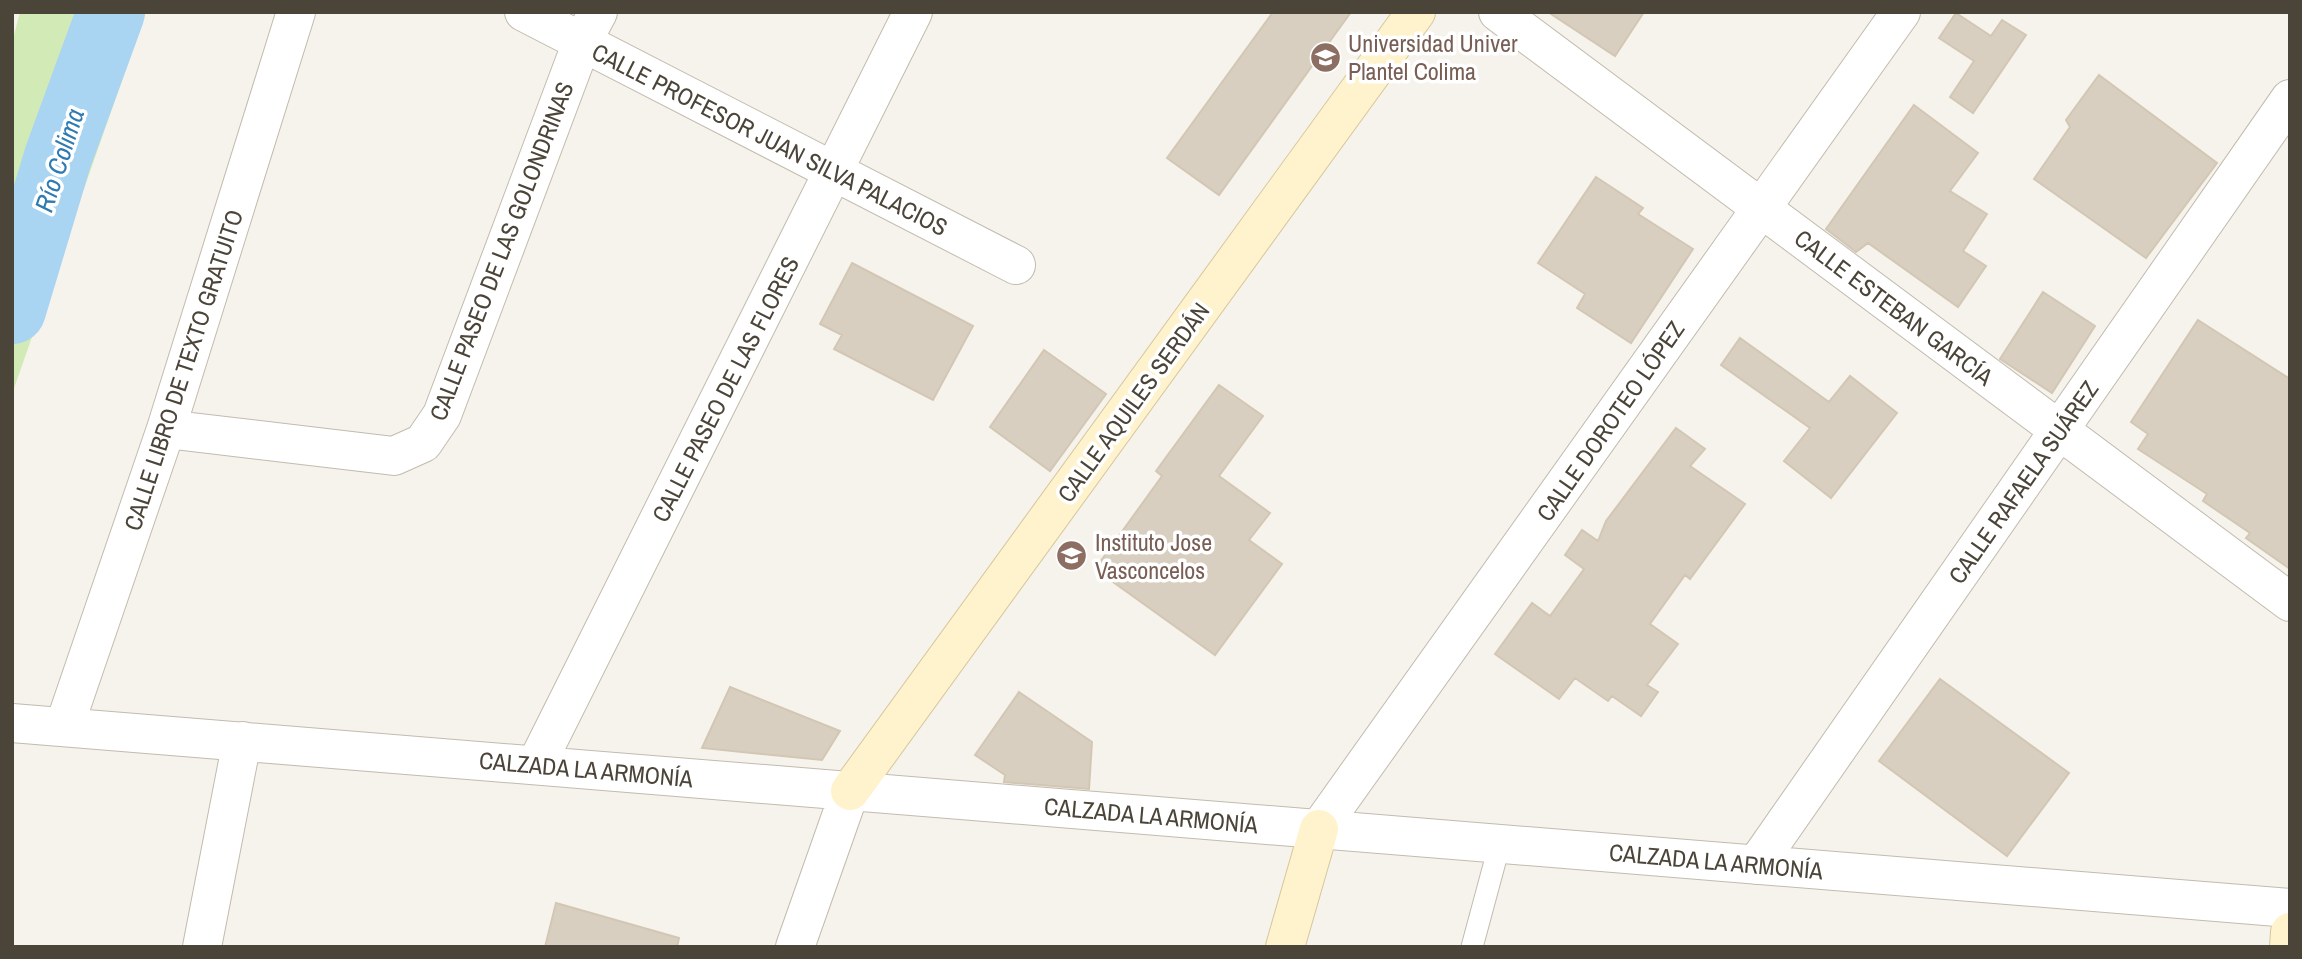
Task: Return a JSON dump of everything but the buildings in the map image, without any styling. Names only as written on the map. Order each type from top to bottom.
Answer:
[{"type":"street","name":"CALLE LIBRO DE TEXTO GRATUITO","points":[[64,727],[166,429],[296,12]]},
{"type":"street","name":"CALLE PROFESOR JUAN SILVA PALACIOS","points":[[524,12],[590,27],[834,172],[1016,265]]},
{"type":"street","name":"CALLE PASEO DE LAS FLORES","points":[[536,765],[914,12]]},
{"type":"street","name":"CALLE AQUILES SERDÁN","points":[[850,791],[1416,12]]},
{"type":"street","name":"CALLE ESTEBAN GARCÍA","points":[[1498,12],[2290,602]]},
{"type":"street","name":"CALLE DOROTEO LÓPEZ","points":[[1320,829],[1901,12]]},
{"type":"street","name":"CALLE PASEO DE LAS GOLONDRINAS","points":[[166,429],[394,456],[423,443],[442,415],[590,27]]},
{"type":"street","name":"CALLE RAFAELA SUÁREZ","points":[[1756,865],[2290,99]]},
{"type":"street","name":"CALZADA LA ARMONÍA","points":[[12,723],[2290,908]]},
{"type":"street","points":[[202,947],[242,741]]},
{"type":"street","points":[[795,947],[850,791]]},
{"type":"street","points":[[1284,947],[1320,829]]},
{"type":"street","points":[[2289,947],[2290,932]]},
{"type":"lane","points":[[1472,947],[1500,844]]},
{"type":"green space","points":[[20,12],[146,12],[12,394],[12,43]]},
{"type":"waterway","name":"Río Colima","points":[[12,310],[58,157],[111,12]]},
{"type":"place","name":"Universidad Univer Plantel Colima","points":[[1325,57]]},
{"type":"place","name":"Instituto Jose Vasconcelos","points":[[1072,556]]}]
